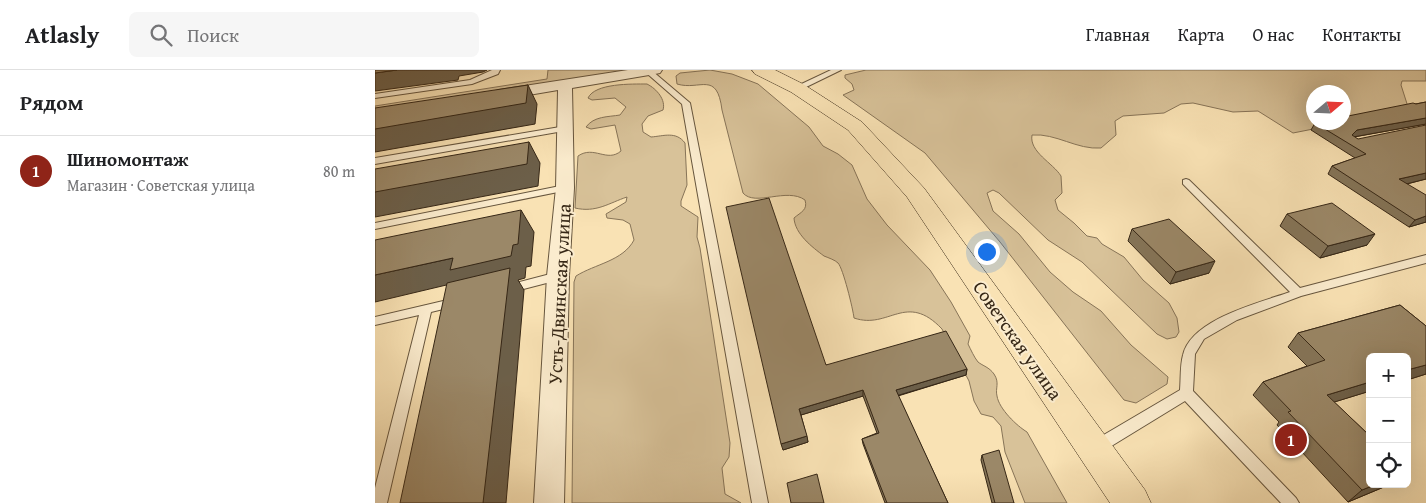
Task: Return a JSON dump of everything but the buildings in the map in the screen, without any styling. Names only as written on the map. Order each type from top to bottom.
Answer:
[{"type":"main road","name":"Советская улица","points":[[761,70],[797,88],[855,126],[916,193],[1132,503]]},
{"type":"street","points":[[480,98],[651,70]]},
{"type":"street","name":"Усть-Двинская улица","points":[[549,503],[558,276],[565,188],[565,84]]},
{"type":"lane","points":[[375,96],[472,82],[487,77],[496,70]]},
{"type":"lane","points":[[651,70],[686,104],[760,503]]},
{"type":"lane","points":[[797,88],[837,70]]},
{"type":"lane","points":[[375,161],[566,128]]},
{"type":"lane","points":[[1186,182],[1298,293]]},
{"type":"lane","points":[[375,226],[565,188]]},
{"type":"lane","points":[[1291,503],[1186,393],[1189,354],[1200,336],[1233,317],[1298,293],[1426,258]]},
{"type":"lane","points":[[492,292],[558,276]]},
{"type":"lane","points":[[375,321],[464,300]]},
{"type":"lane","points":[[379,503],[426,309]]},
{"type":"lane","points":[[1094,449],[1186,393]]},
{"type":"shaded area","points":[[548,70],[626,70],[375,116],[375,106],[547,79]]},
{"type":"shaded area","points":[[710,70],[732,74],[758,84],[809,127],[823,146],[838,154],[852,165],[867,199],[887,225],[930,270],[951,302],[970,336],[968,344],[975,358],[996,377],[998,401],[1018,426],[1027,432],[1067,503],[1025,503],[1005,452],[1001,426],[993,417],[981,414],[974,401],[969,381],[942,329],[929,318],[918,313],[908,312],[866,320],[854,318],[840,266],[809,244],[797,229],[794,218],[805,209],[805,200],[789,195],[755,198],[748,197],[743,193],[720,98],[716,90],[712,86],[706,85],[677,84],[676,76],[680,73]]},
{"type":"shaded area","points":[[866,70],[1426,70],[1426,81],[1402,81],[1401,85],[1409,110],[1351,122],[1351,85],[1306,85],[1306,130],[1308,130],[1293,133],[1258,111],[1233,112],[1193,103],[1181,104],[1164,113],[1123,116],[1115,121],[1116,135],[1101,148],[1083,147],[1050,136],[1032,135],[1034,147],[1061,176],[1062,193],[1055,200],[1058,210],[1087,236],[1097,238],[1102,244],[1124,257],[1143,280],[1169,303],[1177,318],[1179,332],[1176,337],[1167,339],[1157,334],[1082,262],[1048,240],[999,193],[993,190],[987,193],[993,211],[1019,234],[1050,272],[1073,292],[1101,311],[1131,345],[1168,377],[1167,384],[1136,403],[1124,400],[1000,242],[925,153],[843,95],[854,90],[852,84],[845,78],[845,75]]},
{"type":"shaded area","points":[[624,84],[647,84],[660,95],[664,106],[663,110],[648,116],[642,124],[643,132],[651,137],[665,135],[678,137],[685,143],[687,185],[681,206],[698,217],[697,237],[730,443],[729,457],[722,468],[725,494],[741,503],[572,503],[574,282],[576,276],[623,253],[634,240],[630,224],[623,220],[607,218],[606,214],[626,202],[627,197],[596,208],[575,208],[578,156],[589,152],[611,155],[621,151],[615,125],[591,129],[586,127],[597,119],[620,115],[626,107],[615,98],[592,100],[588,98],[598,89],[606,87]]},
{"type":"place","name":"Шиномонтаж","points":[[1291,440]]}]
